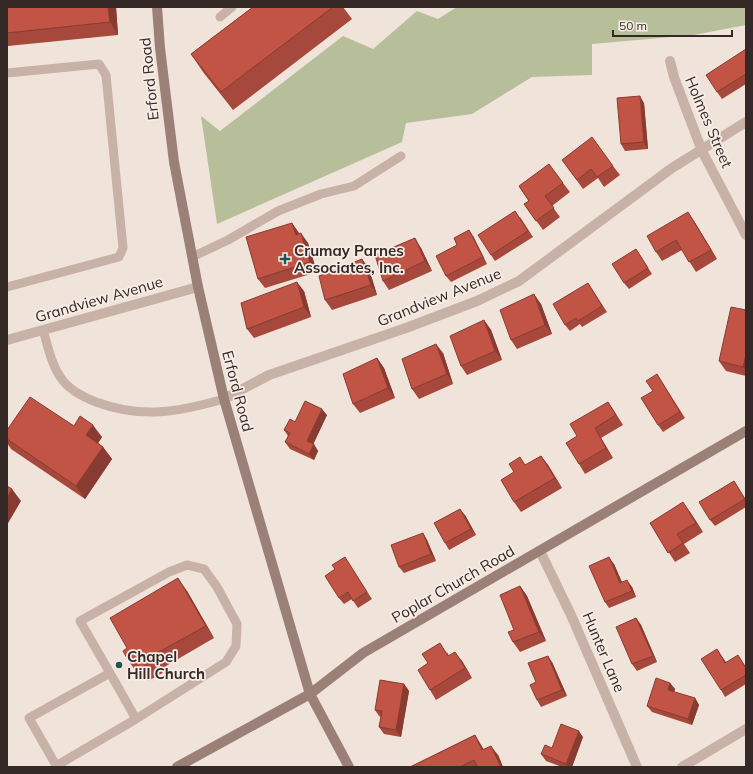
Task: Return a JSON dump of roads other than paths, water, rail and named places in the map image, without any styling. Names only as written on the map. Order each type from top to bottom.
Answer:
[{"type":"street","name":"Erford Road","points":[[157,7],[160,48],[174,162],[198,287],[224,399],[310,694],[350,767]]},
{"type":"street","name":"Holmes Street","points":[[670,61],[674,77],[702,150],[746,235]]},
{"type":"street","name":"Grandview Avenue","points":[[224,399],[269,375],[406,328],[476,301],[518,281],[672,168],[746,122]]},
{"type":"street","name":"Grandview Avenue","points":[[7,340],[198,287]]},
{"type":"street","name":"Poplar Church Road","points":[[177,767],[310,694],[363,653],[746,431]]},
{"type":"street","name":"Hunter Lane","points":[[540,551],[572,615],[637,767]]},
{"type":"street","points":[[682,767],[746,729]]},
{"type":"lane","points":[[220,17],[232,7]]},
{"type":"lane","points":[[7,73],[99,64],[106,74],[123,248],[119,257],[7,287]]},
{"type":"lane","points":[[192,257],[228,240],[278,211],[321,194],[354,186],[401,156]]},
{"type":"lane","points":[[43,330],[55,368],[62,380],[73,391],[112,408],[141,413],[163,413],[224,399]]},
{"type":"lane","points":[[110,673],[29,718],[57,766],[136,719],[226,662],[236,646],[237,624],[217,587],[204,569],[187,565],[169,572],[80,621],[110,673],[136,719]]},
{"type":"place","name":"Crumay Parnes Associates, Inc.","points":[[285,259]]},
{"type":"place","name":"Chapel Hill Church","points":[[119,665]]}]
